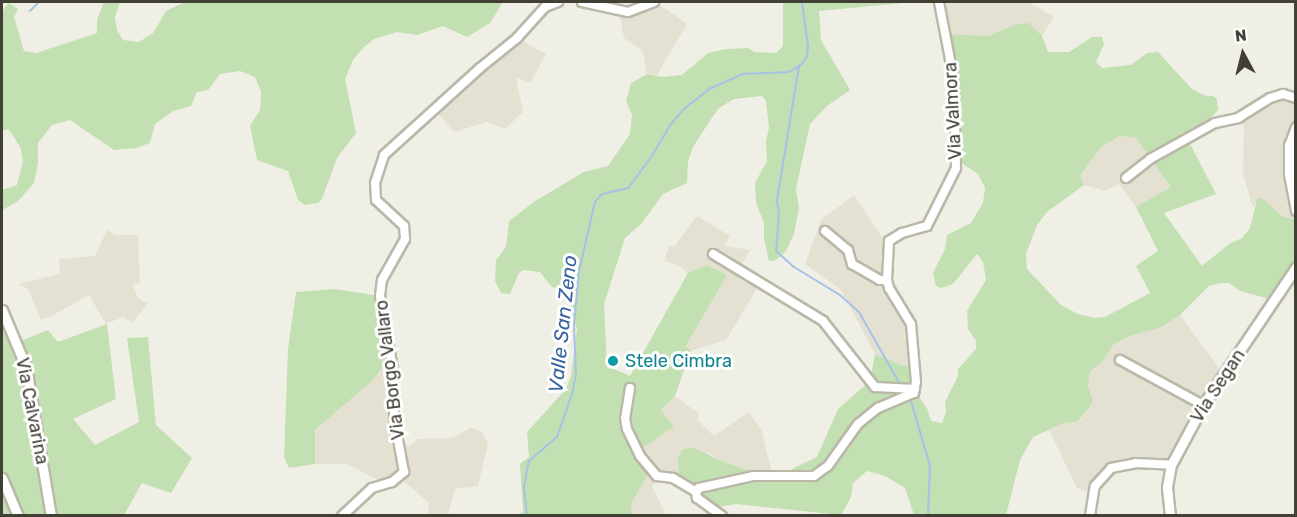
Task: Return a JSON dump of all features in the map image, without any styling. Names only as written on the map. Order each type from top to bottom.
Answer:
[{"type":"street","name":"Via Borgo Vallaro","points":[[342,516],[372,488],[392,482],[404,472],[394,418],[394,374],[380,296],[382,279],[405,239],[404,226],[375,200],[375,183],[384,154],[480,68],[518,38],[545,8],[558,2]]},
{"type":"street","points":[[582,2],[628,12],[654,2]]},
{"type":"street","name":"Via Valmora","points":[[915,389],[911,324],[889,288],[887,280],[889,241],[902,233],[927,226],[956,168],[954,80],[939,2]]},
{"type":"street","points":[[1126,178],[1150,159],[1215,123],[1238,118],[1282,94],[1296,98]]},
{"type":"street","points":[[1296,127],[1289,145],[1289,174],[1296,210]]},
{"type":"street","points":[[825,231],[848,250],[852,264],[880,280],[887,280]]},
{"type":"street","points":[[713,255],[823,321],[875,387],[915,389]]},
{"type":"street","name":"Via Segan","points":[[1170,516],[1167,487],[1171,465],[1203,405],[1296,267]]},
{"type":"street","name":"Via Calvarina","points":[[2,310],[26,366],[51,516]]},
{"type":"street","points":[[1120,360],[1203,405]]},
{"type":"street","points":[[630,388],[625,418],[627,429],[640,456],[657,476],[673,478],[696,492],[697,498],[723,516]]},
{"type":"street","points":[[696,492],[699,488],[753,476],[814,476],[828,466],[858,424],[878,408],[910,396],[915,389]]},
{"type":"street","points":[[1090,516],[1095,486],[1111,468],[1136,463],[1171,465]]},
{"type":"street","points":[[2,478],[18,516]]},
{"type":"shaded area","points":[[656,2],[687,24],[657,75],[647,74],[643,52],[624,38],[619,12]]},
{"type":"shaded area","points":[[944,2],[1028,2],[1054,17],[1042,36],[1029,23],[1016,24],[989,36],[946,34]]},
{"type":"shaded area","points":[[517,38],[546,54],[530,83],[516,77],[523,112],[505,129],[487,122],[454,132],[435,110]]},
{"type":"shaded area","points":[[1295,95],[1295,127],[1290,175],[1295,175],[1295,219],[1283,217],[1257,199],[1253,208],[1243,173],[1244,120],[1251,112],[1269,100]]},
{"type":"shaded area","points":[[1120,136],[1136,138],[1171,187],[1136,207],[1119,184],[1105,191],[1084,185],[1080,176],[1101,147]]},
{"type":"shaded area","points":[[854,195],[890,248],[888,281],[906,311],[915,367],[901,365],[875,354],[841,290],[805,264],[821,220]]},
{"type":"shaded area","points":[[699,217],[730,236],[725,246],[750,250],[739,269],[761,282],[726,340],[689,351],[685,347],[707,265],[688,273],[678,265],[664,261],[669,246],[675,246],[695,218]]},
{"type":"shaded area","points":[[107,230],[115,235],[138,235],[140,283],[132,285],[138,298],[148,303],[133,322],[123,317],[106,324],[89,295],[41,320],[28,289],[18,284],[60,274],[59,259],[95,256]]},
{"type":"shaded area","points":[[1180,315],[1222,372],[1170,463],[1131,463],[1107,473],[1093,493],[1077,488],[1049,430],[1064,423],[1079,422],[1093,402],[1088,386],[1090,371],[1101,363],[1114,344],[1132,335],[1160,328]]},
{"type":"shaded area","points":[[391,356],[398,443],[410,446],[417,439],[453,438],[471,427],[483,433],[488,444],[478,486],[455,489],[448,515],[428,515],[429,503],[400,478],[384,483],[347,464],[315,464],[315,430],[373,380]]},
{"type":"shaded area","points":[[675,396],[699,414],[697,420],[714,436],[749,412],[762,431],[773,478],[726,463],[708,453],[678,458],[679,480],[659,480],[652,486],[666,515],[632,515],[631,504],[648,474],[635,453],[674,427],[661,411]]},
{"type":"green space","points":[[104,2],[120,2],[115,17],[117,30],[123,40],[139,42],[153,33],[166,11],[185,2],[503,2],[490,23],[467,37],[443,26],[417,35],[397,32],[374,39],[363,48],[353,60],[345,79],[356,133],[337,158],[322,199],[318,203],[305,205],[298,200],[288,171],[257,160],[250,126],[260,110],[261,92],[255,77],[240,71],[220,74],[208,90],[197,92],[191,106],[173,111],[155,124],[150,143],[136,148],[114,150],[70,120],[52,125],[38,143],[38,163],[34,183],[17,202],[2,210],[2,190],[17,185],[23,162],[21,149],[14,137],[8,129],[2,131],[2,11],[9,3],[18,9],[14,17],[24,51],[36,53],[97,33],[97,20]]},
{"type":"green space","points":[[783,2],[914,2],[819,11],[821,40],[850,90],[827,106],[810,124],[796,189],[799,208],[794,234],[786,251],[776,260],[769,261],[764,239],[764,223],[756,203],[755,183],[767,161],[766,141],[769,128],[766,101],[762,96],[734,99],[719,108],[693,147],[688,161],[687,183],[663,194],[642,223],[625,238],[604,304],[607,366],[630,376],[688,273],[707,265],[727,275],[685,347],[691,350],[675,396],[661,410],[674,427],[635,453],[648,474],[631,504],[632,515],[520,515],[523,511],[520,464],[529,457],[527,432],[566,389],[571,376],[577,329],[567,299],[558,288],[552,287],[540,272],[523,270],[519,273],[510,294],[501,293],[495,281],[496,260],[506,247],[509,221],[535,201],[584,172],[608,166],[630,134],[632,115],[626,101],[631,83],[647,74],[663,77],[682,75],[708,53],[726,49],[748,48],[755,52],[776,53],[783,46]]},
{"type":"green space","points":[[1029,23],[1042,36],[1048,52],[1069,52],[1092,37],[1102,37],[1104,44],[1096,62],[1102,68],[1131,65],[1147,53],[1158,52],[1192,89],[1217,99],[1218,110],[1202,127],[1185,134],[1216,194],[1164,213],[1202,266],[1229,244],[1242,238],[1250,228],[1257,199],[1262,198],[1283,217],[1295,219],[1295,268],[1273,300],[1240,291],[1229,283],[1209,286],[1180,315],[1160,328],[1132,335],[1114,344],[1101,363],[1090,371],[1088,386],[1093,402],[1078,422],[1064,423],[1033,437],[1020,460],[1006,515],[914,515],[905,488],[885,476],[867,471],[853,483],[851,497],[841,515],[736,504],[713,508],[679,480],[678,458],[683,449],[694,448],[726,463],[773,478],[817,457],[838,409],[870,381],[875,354],[901,365],[915,367],[916,393],[927,408],[931,421],[942,423],[946,412],[945,402],[958,376],[958,369],[976,349],[976,341],[968,329],[967,311],[986,280],[983,262],[977,254],[953,284],[941,288],[936,286],[933,273],[945,249],[947,235],[971,223],[983,203],[985,188],[978,174],[954,158],[946,34],[989,36],[1016,24]],"holes":[[[1120,136],[1136,138],[1171,187],[1136,207],[1158,251],[1136,266],[1150,293],[1105,317],[1095,318],[1078,314],[1061,305],[1027,269],[1026,254],[1037,225],[1047,212],[1084,185],[1080,176],[1101,147]]]},
{"type":"green space","points":[[335,289],[380,296],[391,356],[373,380],[315,430],[315,464],[289,468],[284,457],[288,349],[296,292]]},
{"type":"green space","points":[[2,310],[18,342],[48,330],[58,342],[107,324],[116,399],[73,419],[95,445],[139,422],[127,338],[148,337],[156,425],[192,458],[171,493],[142,483],[124,515],[2,515]]},
{"type":"waterway","points":[[30,11],[39,2]]},
{"type":"waterway","name":"Valle San Zeno","points":[[527,516],[524,486],[529,461],[557,437],[572,394],[576,375],[574,325],[579,271],[595,202],[602,194],[628,188],[650,159],[671,124],[685,108],[709,89],[742,74],[789,72],[802,64],[807,56],[808,46],[802,2]]},
{"type":"waterway","name":"Valle San Zeno","points":[[799,66],[777,201],[779,212],[776,251],[794,267],[840,295],[859,312],[901,386]]},
{"type":"waterway","name":"Valle San Zeno","points":[[911,401],[930,466],[928,516]]},
{"type":"place","name":"Stele Cimbra","points":[[613,361]]}]
